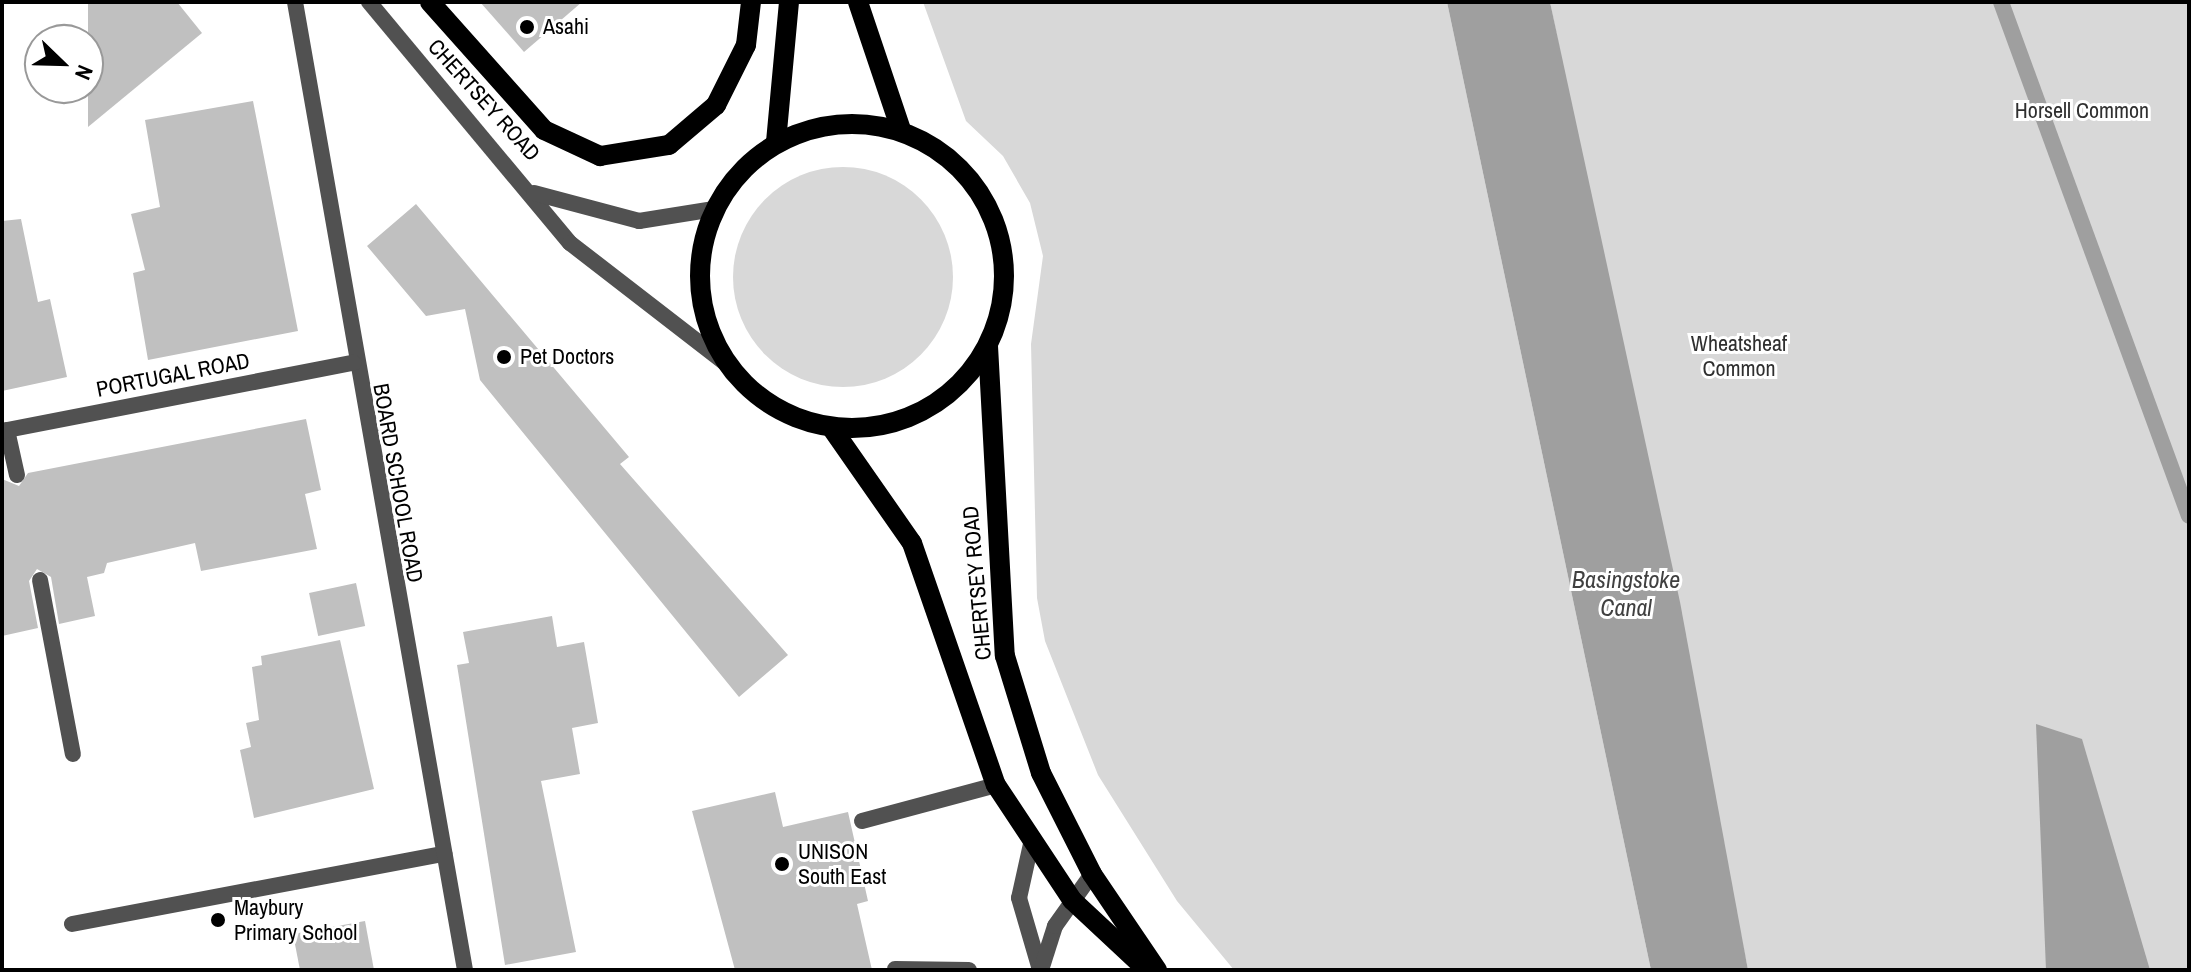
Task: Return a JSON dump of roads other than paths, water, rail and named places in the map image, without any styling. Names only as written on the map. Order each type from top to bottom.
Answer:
[{"type":"main road","points":[[430,2],[544,130],[600,156],[669,145],[716,105],[746,45],[751,2]]},
{"type":"main road","points":[[776,142],[789,2]]},
{"type":"main road","points":[[858,2],[901,130]]},
{"type":"main road","points":[[831,125],[901,130],[940,150],[972,181],[994,219],[1004,261],[1003,304],[988,346],[963,381],[929,408],[889,425],[831,427],[760,399],[725,363],[699,287],[714,209],[740,171],[776,142],[831,125]]},
{"type":"main road","name":"CHERTSEY ROAD","points":[[988,346],[1005,656],[1041,773],[1092,874],[1157,970]]},
{"type":"main road","name":"CHERTSEY ROAD","points":[[831,427],[912,543],[996,785],[1031,844],[1072,900],[1147,970]]},
{"type":"street","name":"BOARD SCHOOL ROAD","points":[[295,2],[353,363],[465,970]]},
{"type":"street","name":"CHERTSEY ROAD","points":[[369,2],[534,193],[570,243],[602,273],[725,363]]},
{"type":"street","name":"CHERTSEY ROAD","points":[[534,193],[639,221],[714,209]]},
{"type":"street","name":"PORTUGAL ROAD","points":[[4,431],[353,363]]},
{"type":"street","points":[[4,431],[17,475]]},
{"type":"street","points":[[40,580],[73,754]]},
{"type":"street","points":[[862,821],[996,785]]},
{"type":"street","points":[[1031,844],[1019,898],[1041,970]]},
{"type":"street","points":[[72,924],[444,854]]},
{"type":"street","points":[[1041,970],[1072,900],[1092,874]]},
{"type":"street","points":[[895,969],[969,970]]},
{"type":"water","name":"Basingstoke Canal","points":[[1447,2],[1550,2],[1680,602],[1748,970],[1651,970]]},
{"type":"water","points":[[2036,724],[2082,739],[2150,970],[2046,970]]},
{"type":"waterway","points":[[2001,2],[2189,516]]},
{"type":"place","name":"Asahi","points":[[527,27]]},
{"type":"place","name":"Pet Doctors","points":[[504,357]]},
{"type":"place","name":"UNISON South East","points":[[782,864]]},
{"type":"place","name":"Maybury Primary School","points":[[218,920]]},
{"type":"park label","name":"Horsell Common","points":[[2082,111]]},
{"type":"park label","name":"Wheatsheaf Common","points":[[1739,356]]}]
